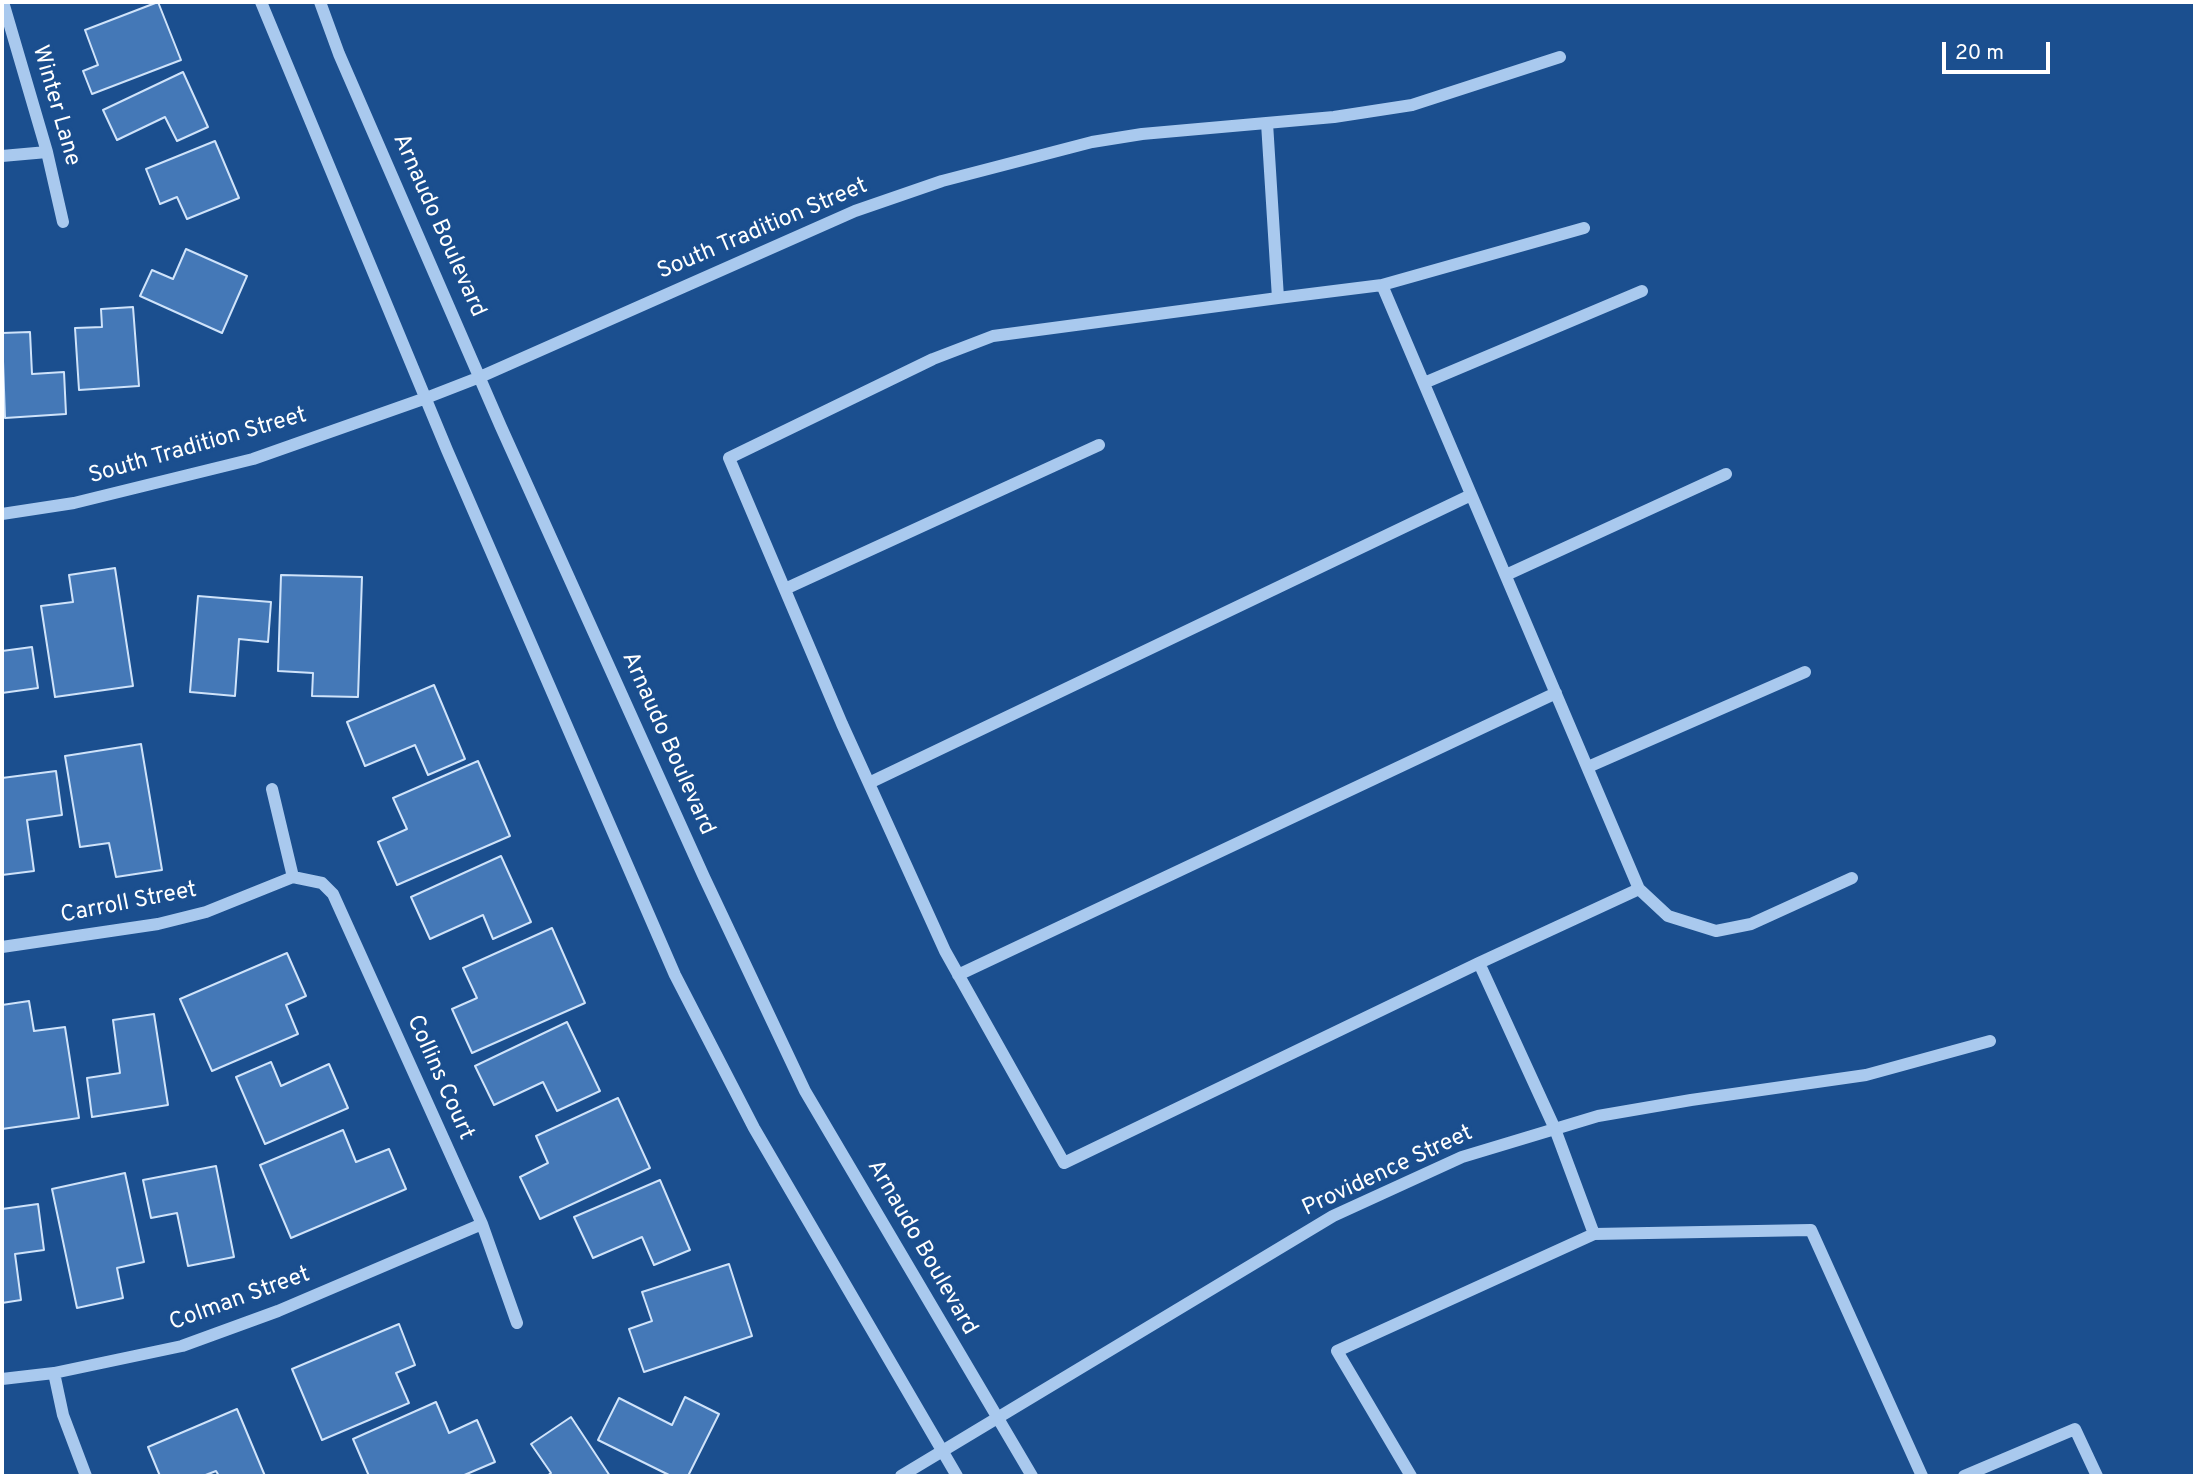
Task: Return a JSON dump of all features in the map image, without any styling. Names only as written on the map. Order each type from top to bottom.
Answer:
[{"type":"street","name":"Winter Lane","points":[[3,2],[47,152],[63,222]]},
{"type":"street","points":[[261,2],[426,398],[675,975],[754,1128],[957,1476]]},
{"type":"street","name":"Arnaudo Boulevard","points":[[320,2],[500,427],[704,877],[805,1091],[1032,1476]]},
{"type":"street","name":"South Tradition Street","points":[[2,514],[74,503],[253,459],[426,398],[480,377],[855,211],[942,181],[1092,142],[1142,134],[1334,117],[1412,105],[1560,57]]},
{"type":"street","points":[[1266,123],[1278,298]]},
{"type":"street","points":[[2,156],[47,152]]},
{"type":"street","points":[[1584,228],[1382,285],[993,336],[933,359],[729,458],[869,783],[945,951],[1065,1163],[1479,963],[1639,889]]},
{"type":"street","points":[[1382,285],[1639,889],[1668,916],[1716,931],[1751,924],[1852,878]]},
{"type":"street","points":[[1424,383],[1642,291]]},
{"type":"street","points":[[785,589],[1099,445]]},
{"type":"street","points":[[1506,575],[1726,474]]},
{"type":"street","points":[[869,783],[1471,495]]},
{"type":"street","points":[[1588,767],[1805,672]]},
{"type":"street","points":[[958,975],[1556,693]]},
{"type":"street","points":[[272,789],[293,877]]},
{"type":"street","name":"Carroll Street","points":[[2,947],[158,924],[206,912],[293,877]]},
{"type":"street","name":"Collins Court","points":[[293,877],[322,883],[333,894],[482,1224],[517,1323]]},
{"type":"street","points":[[1479,963],[1555,1129],[1594,1234]]},
{"type":"street","name":"Providence Street","points":[[901,1476],[1333,1216],[1462,1157],[1598,1116],[1866,1075],[1990,1041]]},
{"type":"street","name":"Colman Street","points":[[2,1379],[54,1373],[194,1342],[278,1311],[482,1224]]},
{"type":"street","points":[[1411,1476],[1338,1350],[1594,1234],[1811,1230],[1922,1476]]},
{"type":"street","points":[[54,1373],[63,1415],[86,1476]]},
{"type":"street","points":[[1964,1476],[2075,1429],[2096,1476]]},
{"type":"building","points":[[158,2],[181,60],[92,94],[83,71],[98,65],[85,30]]},
{"type":"building","points":[[183,72],[208,127],[177,141],[165,117],[117,140],[103,110]]},
{"type":"building","points":[[215,141],[239,198],[187,219],[177,197],[160,204],[146,169]]},
{"type":"building","points":[[186,249],[247,276],[222,333],[140,296],[152,270],[173,279]]},
{"type":"building","points":[[133,307],[139,386],[79,390],[75,328],[102,327],[101,309]]},
{"type":"building","points":[[30,332],[32,374],[64,372],[66,414],[5,418],[2,333]]},
{"type":"building","points":[[115,568],[133,686],[55,697],[41,606],[73,602],[69,575]]},
{"type":"building","points":[[281,575],[362,577],[358,697],[312,696],[313,673],[278,671]]},
{"type":"building","points":[[198,596],[271,602],[268,642],[239,639],[235,696],[190,692]]},
{"type":"building","points":[[32,647],[38,688],[2,693],[2,651]]},
{"type":"building","points":[[434,685],[465,759],[428,775],[415,745],[365,766],[347,722]]},
{"type":"building","points":[[141,744],[162,870],[116,877],[109,843],[80,847],[65,756]]},
{"type":"building","points":[[478,761],[510,836],[397,885],[378,842],[407,829],[393,798]]},
{"type":"building","points":[[56,771],[62,815],[27,820],[34,871],[2,875],[2,778]]},
{"type":"building","points":[[501,856],[531,922],[493,939],[483,915],[430,939],[411,897]]},
{"type":"building","points":[[552,928],[585,1003],[472,1053],[452,1009],[477,998],[463,968]]},
{"type":"building","points":[[287,953],[306,996],[286,1005],[298,1034],[212,1071],[180,999]]},
{"type":"building","points":[[29,1001],[34,1031],[65,1027],[79,1118],[2,1129],[2,1005]]},
{"type":"building","points":[[154,1014],[168,1105],[92,1117],[87,1078],[120,1073],[113,1020]]},
{"type":"building","points":[[567,1022],[600,1091],[557,1111],[543,1082],[494,1105],[475,1066]]},
{"type":"building","points":[[271,1062],[281,1086],[329,1064],[348,1108],[265,1144],[236,1077]]},
{"type":"building","points":[[618,1098],[650,1168],[540,1219],[520,1177],[548,1163],[536,1136]]},
{"type":"building","points":[[343,1130],[356,1162],[389,1149],[406,1189],[291,1238],[260,1165]]},
{"type":"building","points":[[216,1166],[234,1257],[188,1266],[177,1213],[151,1218],[143,1180]]},
{"type":"building","points":[[125,1173],[144,1262],[117,1268],[123,1298],[77,1308],[52,1189]]},
{"type":"building","points":[[660,1180],[690,1250],[654,1265],[642,1237],[593,1258],[574,1217]]},
{"type":"building","points":[[38,1204],[44,1250],[15,1254],[21,1300],[2,1303],[2,1209]]},
{"type":"building","points":[[729,1264],[752,1336],[644,1372],[629,1329],[652,1321],[642,1292]]},
{"type":"building","points":[[399,1324],[415,1365],[396,1373],[409,1403],[322,1440],[292,1369]]},
{"type":"building","points":[[685,1397],[719,1414],[688,1476],[671,1476],[598,1440],[619,1398],[672,1425]]},
{"type":"building","points":[[436,1402],[449,1433],[477,1420],[495,1462],[462,1476],[369,1476],[353,1439]]},
{"type":"building","points":[[237,1409],[265,1476],[219,1476],[216,1471],[203,1476],[160,1476],[148,1447]]},
{"type":"building","points":[[571,1417],[610,1476],[547,1476],[551,1473],[531,1444]]}]
